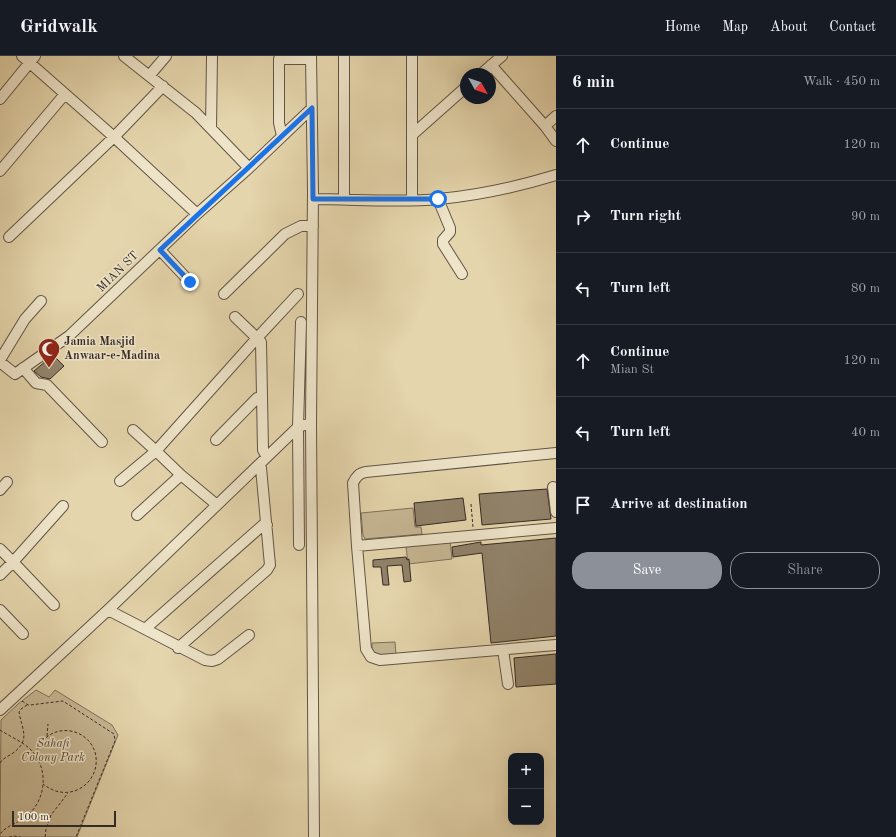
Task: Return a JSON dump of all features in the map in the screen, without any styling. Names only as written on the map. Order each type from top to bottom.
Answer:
[{"type":"street","points":[[124,56],[196,113],[249,168]]},
{"type":"street","points":[[149,76],[166,56]]},
{"type":"street","points":[[211,128],[212,56]]},
{"type":"street","points":[[344,56],[344,199]]},
{"type":"street","points":[[412,56],[412,200]]},
{"type":"street","points":[[488,68],[502,56]]},
{"type":"street","points":[[282,136],[279,123],[279,59],[311,57],[313,199],[311,423],[314,837]]},
{"type":"street","points":[[0,99],[29,58],[65,94],[114,136],[197,214]]},
{"type":"street","points":[[492,65],[545,126],[556,141]]},
{"type":"street","points":[[9,237],[114,136],[163,86]]},
{"type":"street","points":[[412,135],[460,92]]},
{"type":"street","points":[[0,171],[65,94]]},
{"type":"street","name":"MIAN ST","points":[[23,368],[69,336],[197,214],[249,168],[312,108]]},
{"type":"street","points":[[545,126],[556,116]]},
{"type":"street","points":[[313,199],[438,199],[501,190],[524,185],[556,175]]},
{"type":"street","points":[[438,199],[450,228],[450,232],[443,240],[443,244],[462,274]]},
{"type":"street","points":[[224,294],[285,234],[301,226],[313,226]]},
{"type":"street","points":[[160,250],[190,282]]},
{"type":"street","points":[[120,481],[156,451],[298,294]]},
{"type":"street","points":[[41,301],[25,319],[0,361],[15,374],[23,368],[36,383],[47,385],[102,442]]},
{"type":"street","points":[[235,317],[261,342],[263,450],[267,456]]},
{"type":"street","points":[[299,545],[298,427],[301,322]]},
{"type":"street","points":[[216,440],[257,398],[261,397]]},
{"type":"street","points":[[0,710],[108,610],[298,427],[311,423]]},
{"type":"street","points":[[133,430],[217,505]]},
{"type":"street","points":[[556,453],[361,473],[356,477],[353,483],[366,649],[371,657],[380,660],[556,645]]},
{"type":"street","points":[[178,648],[269,568],[271,562],[261,468],[258,465]]},
{"type":"street","points":[[137,515],[182,475]]},
{"type":"street","points":[[553,487],[556,512]]},
{"type":"street","points":[[0,575],[63,506]]},
{"type":"street","points":[[145,629],[263,525],[267,525]]},
{"type":"street","points":[[357,546],[556,528]]},
{"type":"street","points":[[0,549],[54,605]]},
{"type":"street","points":[[0,610],[23,634]]},
{"type":"street","points":[[108,610],[178,648],[206,660],[212,661],[218,659],[249,635]]},
{"type":"street","points":[[503,650],[508,684]]},
{"type":"path","points":[[471,504],[474,536]]},
{"type":"path","points":[[15,696],[28,705]]},
{"type":"path","points":[[0,763],[16,751],[22,743],[24,733],[19,712],[28,705],[63,702],[114,734],[115,742],[76,837]]},
{"type":"path","points":[[47,736],[48,724]]},
{"type":"path","points":[[0,730],[22,743],[35,754],[40,763],[44,780],[40,798],[34,808],[28,815],[5,829],[0,834]]},
{"type":"path","points":[[35,754],[41,742],[47,736],[58,731],[65,730],[78,733],[89,741],[95,753],[96,766],[91,779],[81,788],[68,792],[54,791],[43,784]]},
{"type":"path","points":[[45,837],[51,815],[68,792]]},
{"type":"path","points":[[9,837],[21,837]]},
{"type":"green space","points":[[413,508],[415,527],[421,527],[422,534],[365,539],[363,535],[361,513]]},
{"type":"green space","points":[[450,541],[452,559],[408,564],[406,546]]},
{"type":"green space","points":[[395,642],[396,655],[376,655],[372,651],[372,643]]},
{"type":"green space","name":"Sahafi Colony Park","points":[[36,690],[49,697],[55,690],[112,725],[118,735],[77,837],[0,837],[1,720]]},
{"type":"building","name":"Jamia Masjid Anwaar-e-Madina","points":[[53,355],[64,366],[50,379],[41,377],[34,371]]},
{"type":"building","points":[[547,489],[551,519],[482,525],[479,494]]},
{"type":"building","points":[[463,498],[466,520],[416,526],[414,503]]},
{"type":"building","points":[[556,538],[556,636],[491,643],[482,553],[453,557],[452,547],[481,542],[481,545]]},
{"type":"building","points":[[406,557],[407,560],[409,559],[411,581],[404,582],[402,565],[387,566],[389,585],[383,585],[381,567],[373,567],[373,560]]},
{"type":"building","points":[[556,654],[556,684],[516,687],[514,658]]},
{"type":"place","name":"Jamia Masjid Anwaar-e-Madina","points":[[49,368]]},
{"type":"route","points":[[190,282],[160,250],[312,108],[313,199],[438,199]]}]
